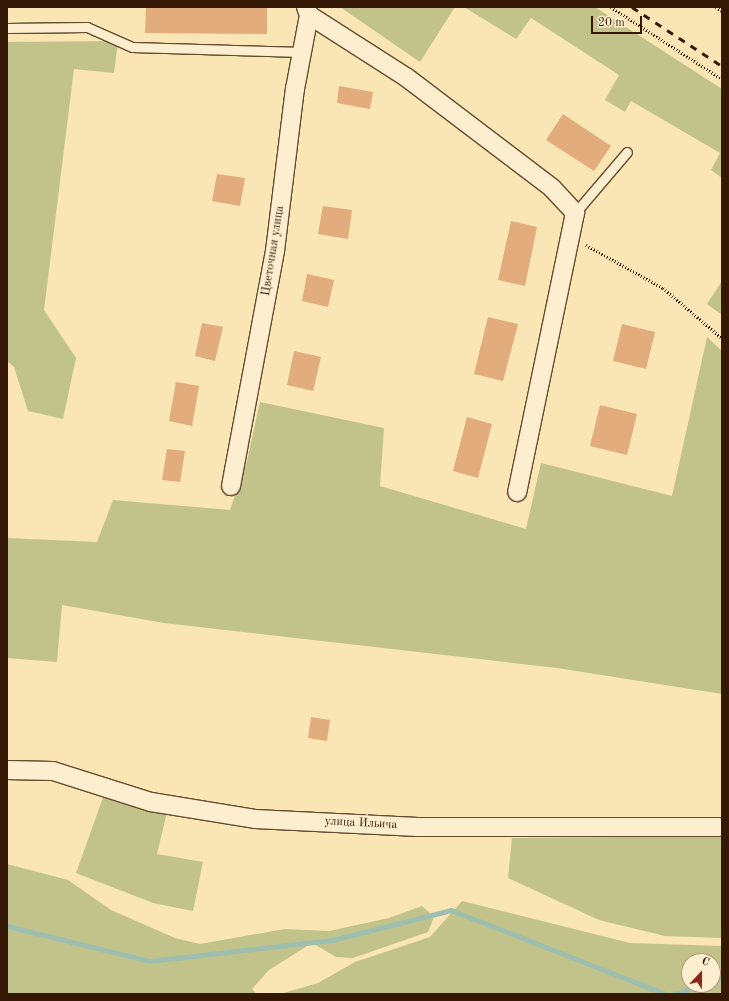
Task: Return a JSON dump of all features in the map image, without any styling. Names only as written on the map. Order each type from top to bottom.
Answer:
[{"type":"street","name":"Цветочная улица","points":[[231,486],[275,251],[308,11]]},
{"type":"street","points":[[308,11],[406,77],[552,188],[575,213],[517,492]]},
{"type":"street","name":"улица Ильича","points":[[7,770],[53,771],[151,802],[255,819],[418,827],[722,827]]},
{"type":"lane","points":[[7,28],[87,27],[132,47],[302,52]]},
{"type":"lane","points":[[575,213],[627,152]]},
{"type":"path","points":[[611,7],[722,79]]},
{"type":"path","points":[[716,7],[722,11]]},
{"type":"path","points":[[570,236],[663,288],[722,338]]},
{"type":"green space","points":[[340,7],[455,7],[420,62]]},
{"type":"green space","points":[[464,7],[595,7],[722,89],[722,178],[711,170],[720,153],[631,101],[625,112],[605,100],[619,75],[531,18],[516,39]]},
{"type":"green space","points":[[118,41],[114,73],[74,69],[44,310],[76,358],[63,419],[28,411],[14,367],[7,361],[7,42]]},
{"type":"green space","points":[[722,281],[722,315],[707,304]]},
{"type":"green space","points":[[707,337],[722,351],[722,694],[557,668],[164,623],[62,605],[57,662],[7,658],[7,538],[97,542],[113,500],[230,510],[247,461],[260,402],[384,428],[380,486],[526,529],[541,463],[672,496]]},
{"type":"green space","points":[[105,792],[167,812],[157,854],[203,862],[193,911],[153,903],[76,873]]},
{"type":"green space","points":[[722,836],[722,938],[665,936],[599,920],[508,878],[512,838]]},
{"type":"green space","points":[[7,864],[68,880],[111,910],[175,938],[200,944],[285,929],[329,931],[389,918],[422,906],[434,917],[428,932],[353,958],[336,957],[312,943],[269,970],[252,989],[257,994],[7,994]]},
{"type":"green space","points":[[462,901],[630,943],[722,946],[722,994],[280,994],[318,983],[355,962],[430,937]]},
{"type":"building","points":[[146,7],[267,7],[267,34],[145,33]]},
{"type":"building","points":[[339,86],[373,92],[370,109],[337,103]]},
{"type":"building","points":[[563,114],[611,146],[594,171],[546,140]]},
{"type":"building","points":[[217,174],[245,178],[240,206],[212,201]]},
{"type":"building","points":[[323,206],[352,210],[348,239],[318,234]]},
{"type":"building","points":[[511,221],[537,227],[525,286],[498,280]]},
{"type":"building","points":[[307,274],[334,280],[328,307],[302,301]]},
{"type":"building","points":[[488,317],[518,324],[503,381],[474,374]]},
{"type":"building","points":[[202,323],[223,327],[215,361],[195,356]]},
{"type":"building","points":[[622,324],[655,332],[646,369],[613,361]]},
{"type":"building","points":[[294,351],[321,357],[313,391],[287,385]]},
{"type":"building","points":[[176,382],[199,386],[192,426],[169,421]]},
{"type":"building","points":[[600,405],[637,414],[627,455],[590,446]]},
{"type":"building","points":[[467,417],[492,424],[478,478],[453,471]]},
{"type":"building","points":[[167,449],[185,451],[180,482],[162,480]]},
{"type":"building","points":[[311,717],[330,720],[327,741],[308,738]]},
{"type":"waterway","points":[[7,926],[150,961],[332,940],[451,910],[665,994]]},
{"type":"waterway","points":[[674,994],[681,992]]},
{"type":"railway","points":[[632,7],[722,66]]}]
